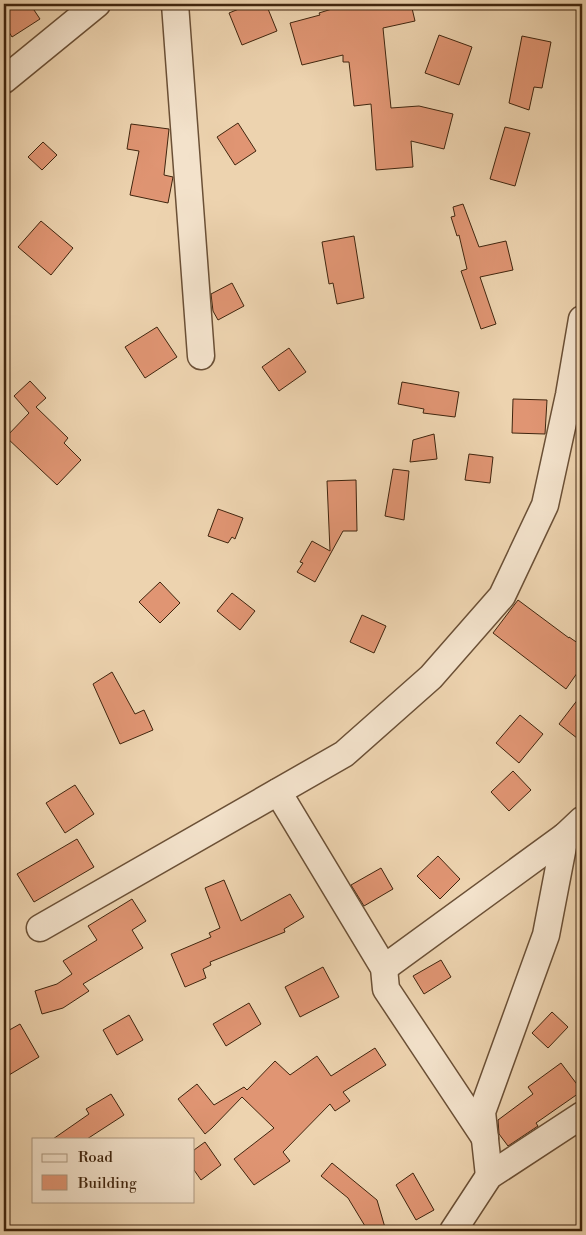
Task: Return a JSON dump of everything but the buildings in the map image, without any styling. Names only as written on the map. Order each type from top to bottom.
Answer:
[{"type":"street","points":[[4,80],[97,4]]},
{"type":"street","points":[[175,4],[201,356]]},
{"type":"street","points":[[40,928],[344,754],[431,677],[502,596],[545,505],[570,395],[582,319]]},
{"type":"street","points":[[278,792],[384,968],[386,989],[485,1138]]},
{"type":"street","points":[[384,968],[574,828]]},
{"type":"street","points":[[488,1176],[482,1112],[546,935],[574,828]]},
{"type":"street","points":[[453,1231],[488,1176],[582,1115]]}]
